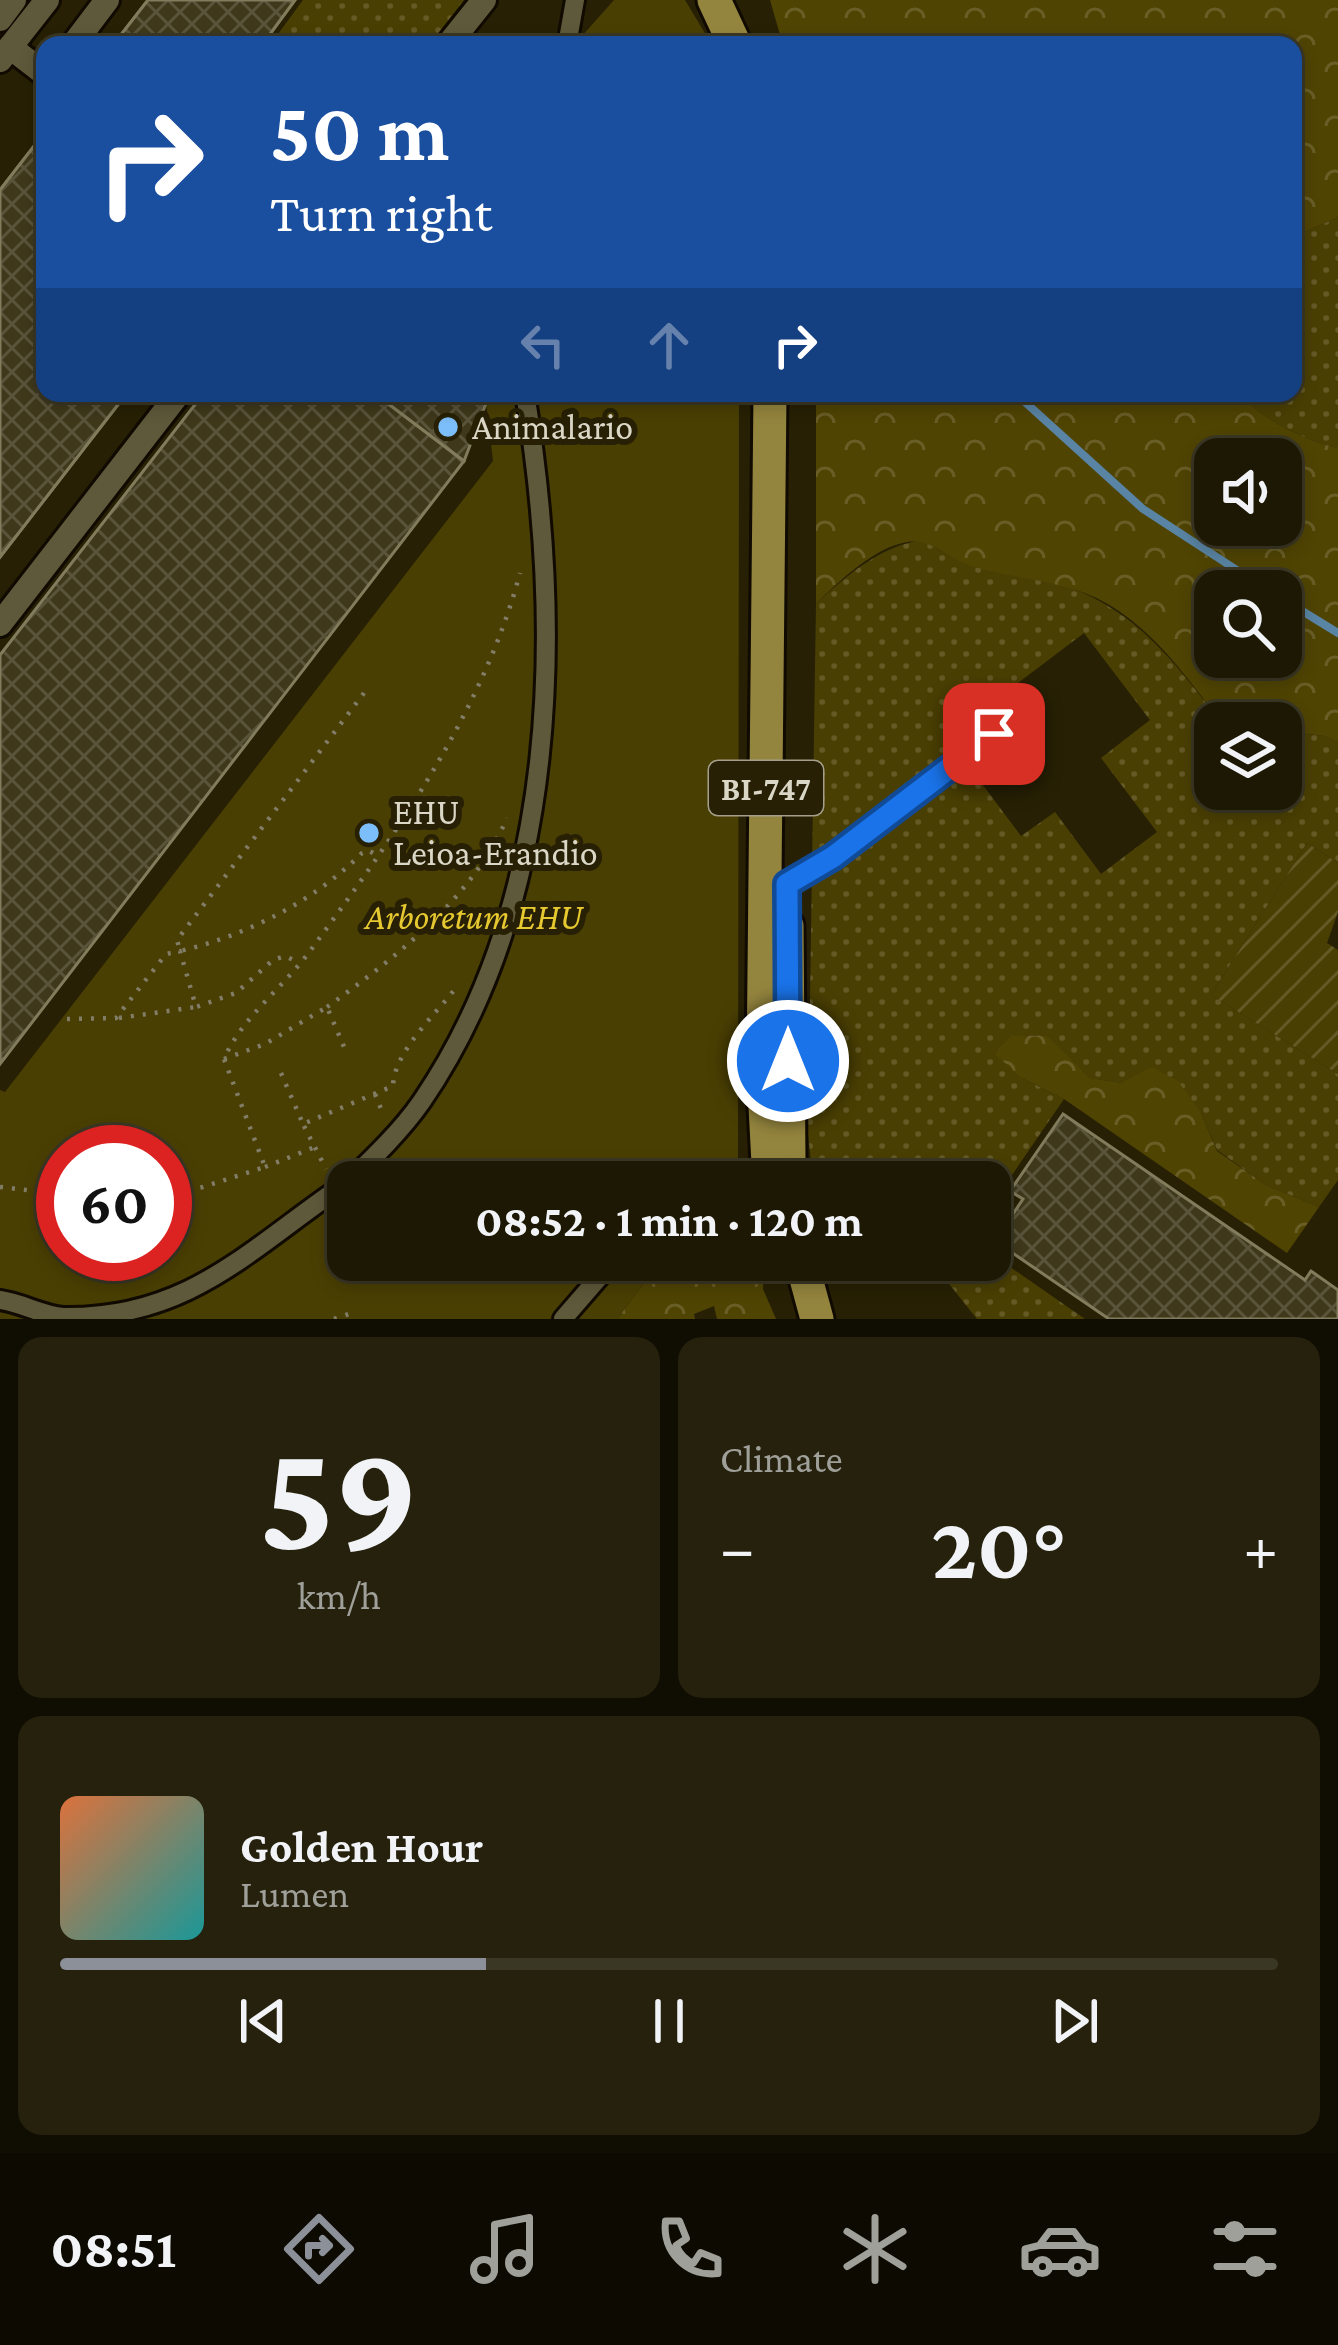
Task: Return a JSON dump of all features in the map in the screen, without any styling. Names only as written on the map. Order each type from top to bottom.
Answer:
[{"type":"main road","points":[[714,0],[731,36]]},
{"type":"main road","points":[[738,0],[754,36]]},
{"type":"main road","name":"BI-747","points":[[770,402],[763,1069],[774,1161]]},
{"type":"main road","name":"BI-747","points":[[777,1161],[787,884],[791,402]]},
{"type":"main road","points":[[788,1281],[797,1319]]},
{"type":"main road","points":[[807,1281],[817,1319]]},
{"type":"street","points":[[0,19],[14,0]]},
{"type":"street","points":[[36,70],[5,54],[47,0]]},
{"type":"street","points":[[80,36],[107,0]]},
{"type":"street","points":[[569,36],[575,0]]},
{"type":"street","points":[[455,36],[480,4]]},
{"type":"street","points":[[0,625],[172,402]]},
{"type":"street","points":[[367,1161],[422,1100],[479,999],[525,850],[541,741],[544,542],[526,402]]},
{"type":"street","points":[[0,1300],[57,1317],[106,1318],[166,1307],[211,1285],[327,1198]]},
{"type":"street","points":[[562,1319],[595,1281]]},
{"type":"lane","points":[[787,884],[833,857],[994,734]]},
{"type":"path","points":[[265,1167],[224,1059],[233,1038],[301,963],[378,856],[453,732],[492,650],[523,564]]},
{"type":"path","points":[[116,1018],[364,693]]},
{"type":"path","points":[[224,1059],[265,1043],[327,1007],[384,966],[469,881],[496,842],[513,802]]},
{"type":"path","points":[[166,954],[222,942],[318,889],[362,853],[368,850],[378,856]]},
{"type":"path","points":[[177,940],[196,1007]]},
{"type":"path","points":[[67,1019],[196,1007],[236,993],[273,960],[285,956],[301,963]]},
{"type":"path","points":[[303,1124],[393,1086],[393,1075],[405,1054],[463,979]]},
{"type":"path","points":[[327,1007],[344,1046]]},
{"type":"path","points":[[192,1189],[315,1147],[281,1073]]},
{"type":"path","points":[[0,1187],[36,1191]]},
{"type":"path","points":[[334,1319],[355,1312]]},
{"type":"green space","points":[[303,0],[464,0],[436,36],[277,36]]},
{"type":"green space","points":[[614,0],[685,0],[707,36],[582,36]]},
{"type":"green space","points":[[770,0],[1338,0],[1338,217],[1302,233],[1302,36],[780,36]]},
{"type":"green space","points":[[1338,217],[1338,448],[1284,428],[1249,402],[1302,402],[1302,233]]},
{"type":"green space","name":"Arboretum EHU","points":[[486,402],[739,402],[738,1161],[327,1161],[327,1281],[645,1281],[617,1319],[0,1319],[0,1090],[5,1092],[493,461]]},
{"type":"green space","points":[[816,402],[1249,402],[1284,428],[1338,448],[1338,742],[1302,733],[1302,702],[1206,702],[1158,644],[1097,598],[974,567],[924,543],[907,542],[882,551],[816,603]]},
{"type":"green space","points":[[924,540],[982,567],[1061,585],[1103,603],[1142,632],[1206,702],[1194,702],[1194,810],[1302,810],[1302,733],[1338,742],[1338,863],[1307,843],[1211,995],[1338,1074],[1338,1180],[1319,1207],[1266,1185],[1217,1150],[1201,1113],[1122,1083],[1090,1078],[1046,1036],[1012,1035],[1022,1078],[1064,1099],[1011,1176],[1011,1161],[811,1161],[816,603],[893,548]],"holes":[[[1084,633],[1150,720],[1101,758],[1157,832],[1101,874],[1055,812],[1021,836],[947,737]]]},
{"type":"green space","points":[[1307,843],[1338,863],[1338,912],[1327,943],[1338,950],[1338,1074],[1211,995]]},
{"type":"green space","points":[[1012,1035],[1047,1036],[1090,1078],[1122,1083],[1151,1067],[1178,1081],[1201,1113],[1217,1151],[1266,1185],[1319,1207],[1287,1253],[1064,1099],[1022,1078],[995,1054]]},
{"type":"green space","points":[[1011,1268],[1085,1319],[977,1319],[947,1281],[1011,1281]]},
{"type":"green space","points":[[645,1281],[763,1281],[776,1319],[717,1319],[714,1306],[694,1314],[695,1319],[617,1319]]},
{"type":"building","points":[[148,0],[295,0],[269,36],[120,36]]},
{"type":"building","points":[[148,0],[295,0],[269,36],[120,36]]},
{"type":"building","points":[[36,144],[36,402],[120,402],[0,557],[0,190]]},
{"type":"building","points":[[36,144],[36,402],[120,402],[0,557],[0,190]]},
{"type":"building","points":[[197,402],[386,402],[464,461],[0,1064],[0,655]]},
{"type":"building","name":"Animalario","points":[[386,402],[487,402],[464,461]]},
{"type":"building","points":[[1063,1114],[1305,1280],[1311,1271],[1338,1290],[1338,1319],[1109,1319],[1011,1252],[1011,1217],[1023,1199],[1011,1190]]},
{"type":"waterway","points":[[1025,402],[1143,509],[1237,570]]},
{"type":"waterway","points":[[1302,611],[1338,633]]},
{"type":"place","name":"Animalario","points":[[448,427]]},
{"type":"place","name":"EHU Leioa-Erandio","points":[[369,833]]},
{"type":"route","points":[[788,1061],[787,884],[833,857],[994,734]]}]
